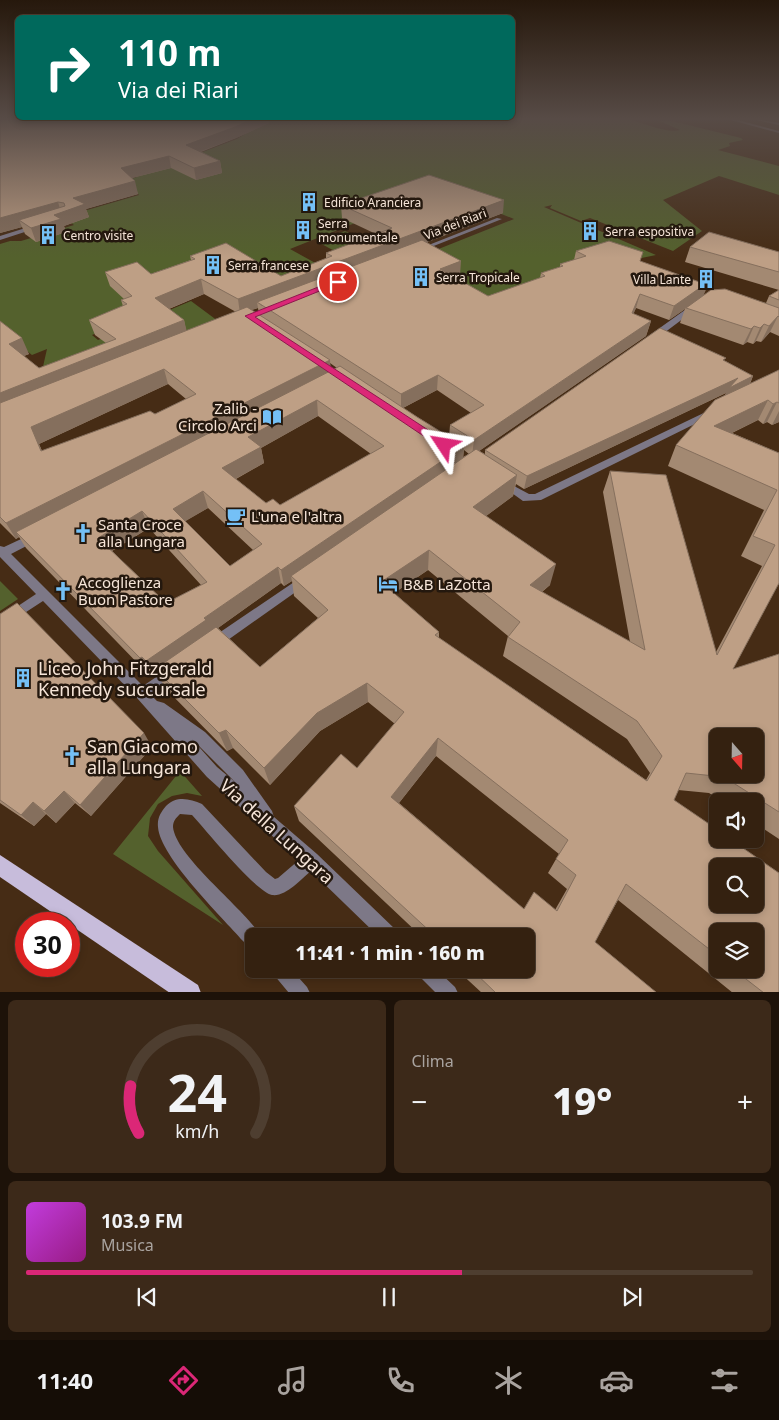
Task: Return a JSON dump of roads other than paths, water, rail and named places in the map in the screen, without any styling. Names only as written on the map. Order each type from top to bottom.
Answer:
[{"type":"main road","points":[[0,865],[190,992]]},
{"type":"street","name":"Via dei Riari","points":[[416,251],[499,219]]},
{"type":"street","points":[[0,238],[46,224]]},
{"type":"street","points":[[642,344],[700,304]]},
{"type":"street","points":[[494,477],[527,498],[537,498],[718,409]]},
{"type":"street","points":[[1,552],[46,530]]},
{"type":"street","name":"Via della Lungara","points":[[1,552],[142,694],[212,772],[310,860],[382,928]]},
{"type":"street","points":[[206,649],[310,576]]},
{"type":"street","points":[[0,624],[44,595]]},
{"type":"street","points":[[142,694],[182,666]]},
{"type":"street","points":[[245,930],[179,857],[165,824],[173,809],[189,805],[197,809],[260,878],[273,887],[282,885],[310,860]]},
{"type":"street","points":[[288,978],[301,992]]},
{"type":"street","points":[[434,978],[449,992]]},
{"type":"place","name":"Edificio Aranciera","points":[[309,202]]},
{"type":"place","name":"Serra monumentale","points":[[303,230]]},
{"type":"place","name":"Serra espositiva","points":[[590,231]]},
{"type":"place","name":"Centro visite","points":[[48,235]]},
{"type":"place","name":"Serra francese","points":[[213,265]]},
{"type":"place","name":"Serra Tropicale","points":[[421,277]]},
{"type":"place","name":"Villa Lante","points":[[706,279]]},
{"type":"place","name":"Zalib - Circolo Arci","points":[[272,417]]},
{"type":"place","name":"L'una e l'altra","points":[[236,516]]},
{"type":"place","name":"Santa Croce alla Lungara","points":[[83,533]]},
{"type":"place","name":"B&B LaZotta","points":[[388,584]]},
{"type":"place","name":"Accoglienza Buon Pastore","points":[[63,591]]},
{"type":"place","name":"Liceo John Fitzgerald Kennedy succursale","points":[[23,678]]},
{"type":"place","name":"San Giacomo alla Lungara","points":[[72,756]]}]
